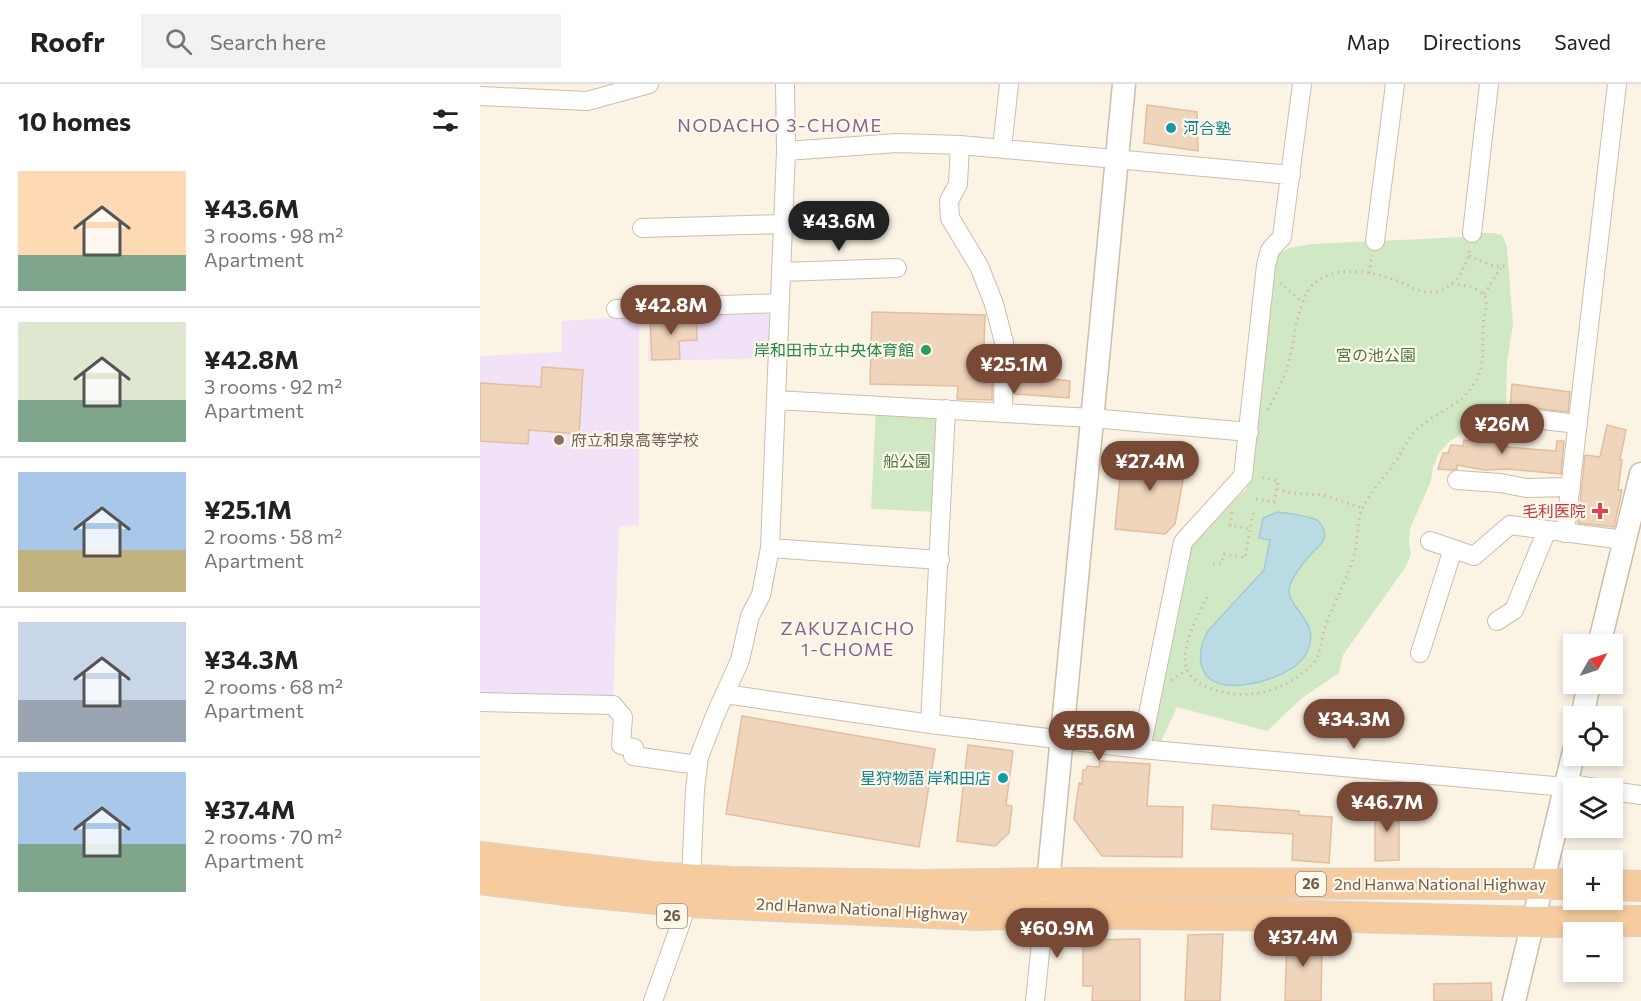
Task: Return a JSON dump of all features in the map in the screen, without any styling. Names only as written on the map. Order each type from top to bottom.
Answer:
[{"type":"highway","name":"26","points":[[480,839],[612,860],[688,891]]},
{"type":"highway","name":"26","points":[[480,857],[649,888]]},
{"type":"highway","name":"26","points":[[480,879],[688,891],[825,919],[859,897],[828,872],[688,891],[585,909],[480,894]]},
{"type":"highway","name":"2nd Hanwa National Highway","points":[[859,897],[923,885],[1563,884]]},
{"type":"highway","points":[[1623,885],[1641,886]]},
{"type":"highway","name":"2nd Hanwa National Highway","points":[[859,897],[977,915],[1044,913],[1314,916],[1534,922],[1641,921]]},
{"type":"street","points":[[480,96],[570,92],[586,101],[649,84]]},
{"type":"street","points":[[653,1001],[688,891],[699,757],[740,660],[750,616],[761,595],[770,548],[786,151],[785,84]]},
{"type":"street","points":[[1002,148],[1008,84]]},
{"type":"street","points":[[1035,1001],[1124,84]]},
{"type":"street","points":[[1141,749],[1183,542],[1243,476],[1265,277],[1270,250],[1282,237],[1302,84]]},
{"type":"street","points":[[1375,241],[1395,84]]},
{"type":"street","points":[[1472,233],[1489,84]]},
{"type":"street","points":[[1565,533],[1617,84]]},
{"type":"street","points":[[786,151],[897,143],[960,145],[1291,175]]},
{"type":"street","points":[[960,145],[958,184],[949,201],[950,218],[979,266],[994,304],[1004,342],[1003,413]]},
{"type":"street","points":[[642,228],[783,224]]},
{"type":"street","points":[[781,272],[897,268]]},
{"type":"street","points":[[616,309],[780,303]]},
{"type":"street","points":[[776,400],[1092,418],[1249,432]]},
{"type":"street","points":[[930,724],[946,409]]},
{"type":"street","points":[[1534,418],[1578,424]]},
{"type":"street","points":[[1457,480],[1500,483],[1526,488],[1570,487]]},
{"type":"street","points":[[1602,634],[1639,488]]},
{"type":"street","points":[[1430,541],[1474,556],[1510,525],[1624,540]]},
{"type":"street","points":[[1497,621],[1514,610],[1547,530]]},
{"type":"street","points":[[770,548],[939,560]]},
{"type":"street","points":[[1420,653],[1454,549]]},
{"type":"street","points":[[725,694],[930,724],[1141,749],[1563,786]]},
{"type":"street","points":[[480,702],[613,705],[623,717],[621,745],[634,748],[633,756],[698,765]]},
{"type":"street","points":[[1623,793],[1641,795]]},
{"type":"street","points":[[1514,1001],[1563,795]]},
{"type":"path","points":[[1268,410],[1286,370],[1302,302],[1307,291],[1315,283],[1335,273],[1352,271],[1369,273],[1426,292],[1435,291],[1452,284],[1464,269],[1469,256],[1472,233]]},
{"type":"path","points":[[1469,256],[1483,263],[1508,266]]},
{"type":"path","points":[[1484,294],[1502,267]]},
{"type":"path","points":[[1265,277],[1280,282],[1302,302]]},
{"type":"path","points":[[1207,597],[1194,624],[1187,648],[1187,670],[1199,684],[1227,694],[1258,693],[1282,686],[1316,661],[1330,610],[1352,562],[1356,548],[1358,522],[1363,508],[1412,434],[1431,418],[1460,402],[1474,385],[1482,366],[1483,326],[1487,303],[1484,294],[1475,289],[1452,284]]},
{"type":"path","points":[[1256,500],[1274,502],[1277,489],[1278,481],[1260,477]]},
{"type":"path","points":[[1277,489],[1292,493],[1323,495],[1363,508]]},
{"type":"path","points":[[1233,505],[1230,525],[1251,529]]},
{"type":"path","points":[[1213,564],[1222,563],[1224,554],[1245,558],[1254,508]]},
{"type":"shaded area","points":[[769,314],[770,358],[648,361],[650,315]]},
{"type":"shaded area","name":"府立和泉高等学校","points":[[639,316],[639,525],[619,526],[613,701],[480,695],[480,356],[562,352],[562,321]]},
{"type":"green space","name":"宮の池公園","points":[[1465,233],[1502,235],[1507,247],[1513,325],[1507,362],[1506,416],[1496,429],[1486,425],[1474,426],[1450,441],[1439,453],[1433,467],[1431,481],[1410,529],[1411,554],[1405,568],[1343,655],[1339,673],[1302,698],[1267,731],[1177,707],[1161,742],[1153,740],[1150,737],[1185,562],[1207,523],[1246,490],[1251,479],[1276,254],[1290,248],[1312,244],[1464,237]]},
{"type":"green space","name":"船公園","points":[[876,408],[942,412],[938,512],[871,509]]},
{"type":"water","points":[[1278,512],[1318,521],[1325,536],[1322,543],[1302,565],[1290,585],[1289,593],[1292,600],[1307,622],[1310,631],[1311,641],[1307,652],[1293,667],[1259,682],[1226,685],[1216,682],[1204,672],[1201,664],[1204,639],[1208,631],[1264,570],[1270,540],[1259,538],[1263,518]]},
{"type":"building","name":"河合塾","points":[[1147,105],[1197,112],[1198,151],[1144,143]]},
{"type":"building","points":[[872,312],[985,315],[984,346],[993,346],[992,400],[957,399],[958,386],[870,384]]},
{"type":"building","points":[[696,317],[697,340],[679,341],[680,359],[652,360],[650,319]]},
{"type":"building","points":[[542,367],[583,370],[579,434],[529,430],[528,444],[480,441],[480,383],[541,387]]},
{"type":"building","points":[[1015,375],[1070,381],[1069,398],[1015,394]]},
{"type":"building","points":[[1512,384],[1570,392],[1568,412],[1535,408],[1527,411],[1510,409]]},
{"type":"building","points":[[1607,425],[1626,430],[1620,459],[1622,460],[1618,490],[1622,490],[1614,527],[1578,523],[1585,455],[1600,457]]},
{"type":"building","points":[[1479,429],[1508,432],[1507,447],[1556,451],[1557,441],[1564,441],[1561,474],[1507,469],[1484,470],[1457,465],[1457,469],[1438,469],[1443,453],[1448,453],[1451,445],[1463,446],[1464,440],[1478,442]]},
{"type":"building","points":[[1132,451],[1187,458],[1175,524],[1165,534],[1115,529],[1121,468]]},
{"type":"building","points":[[742,716],[935,749],[919,847],[726,814]]},
{"type":"building","points":[[968,745],[1013,751],[1006,805],[1012,806],[1009,833],[995,846],[957,841]]},
{"type":"building","points":[[1100,761],[1150,764],[1147,806],[1183,807],[1182,857],[1102,856],[1074,819],[1083,770],[1086,770],[1087,766],[1099,767]]},
{"type":"building","points":[[1375,801],[1399,809],[1399,860],[1375,861]]},
{"type":"building","points":[[1213,805],[1299,811],[1299,815],[1332,817],[1329,863],[1292,860],[1293,834],[1211,829]]},
{"type":"building","points":[[1287,933],[1314,933],[1315,945],[1322,945],[1321,1001],[1285,1001]]},
{"type":"building","points":[[1223,934],[1220,1001],[1185,1001],[1188,935]]},
{"type":"building","points":[[1140,939],[1140,1001],[1092,1001],[1093,986],[1083,986],[1083,940]]},
{"type":"building","points":[[1491,983],[1492,1001],[1434,1001],[1434,984]]},
{"type":"place","name":"河合塾","points":[[1171,128]]},
{"type":"place","name":"岸和田市立中央体育館","points":[[926,350]]},
{"type":"place","name":"府立和泉高等学校","points":[[559,440]]},
{"type":"place","name":"毛利医院","points":[[1600,511]]},
{"type":"place","name":"星狩物語 岸和田店","points":[[1003,778]]},
{"type":"district","name":"NODACHO 3-CHOME","points":[[780,126]]},
{"type":"district","name":"ZAKUZAICHO 1-CHOME","points":[[848,639]]}]
